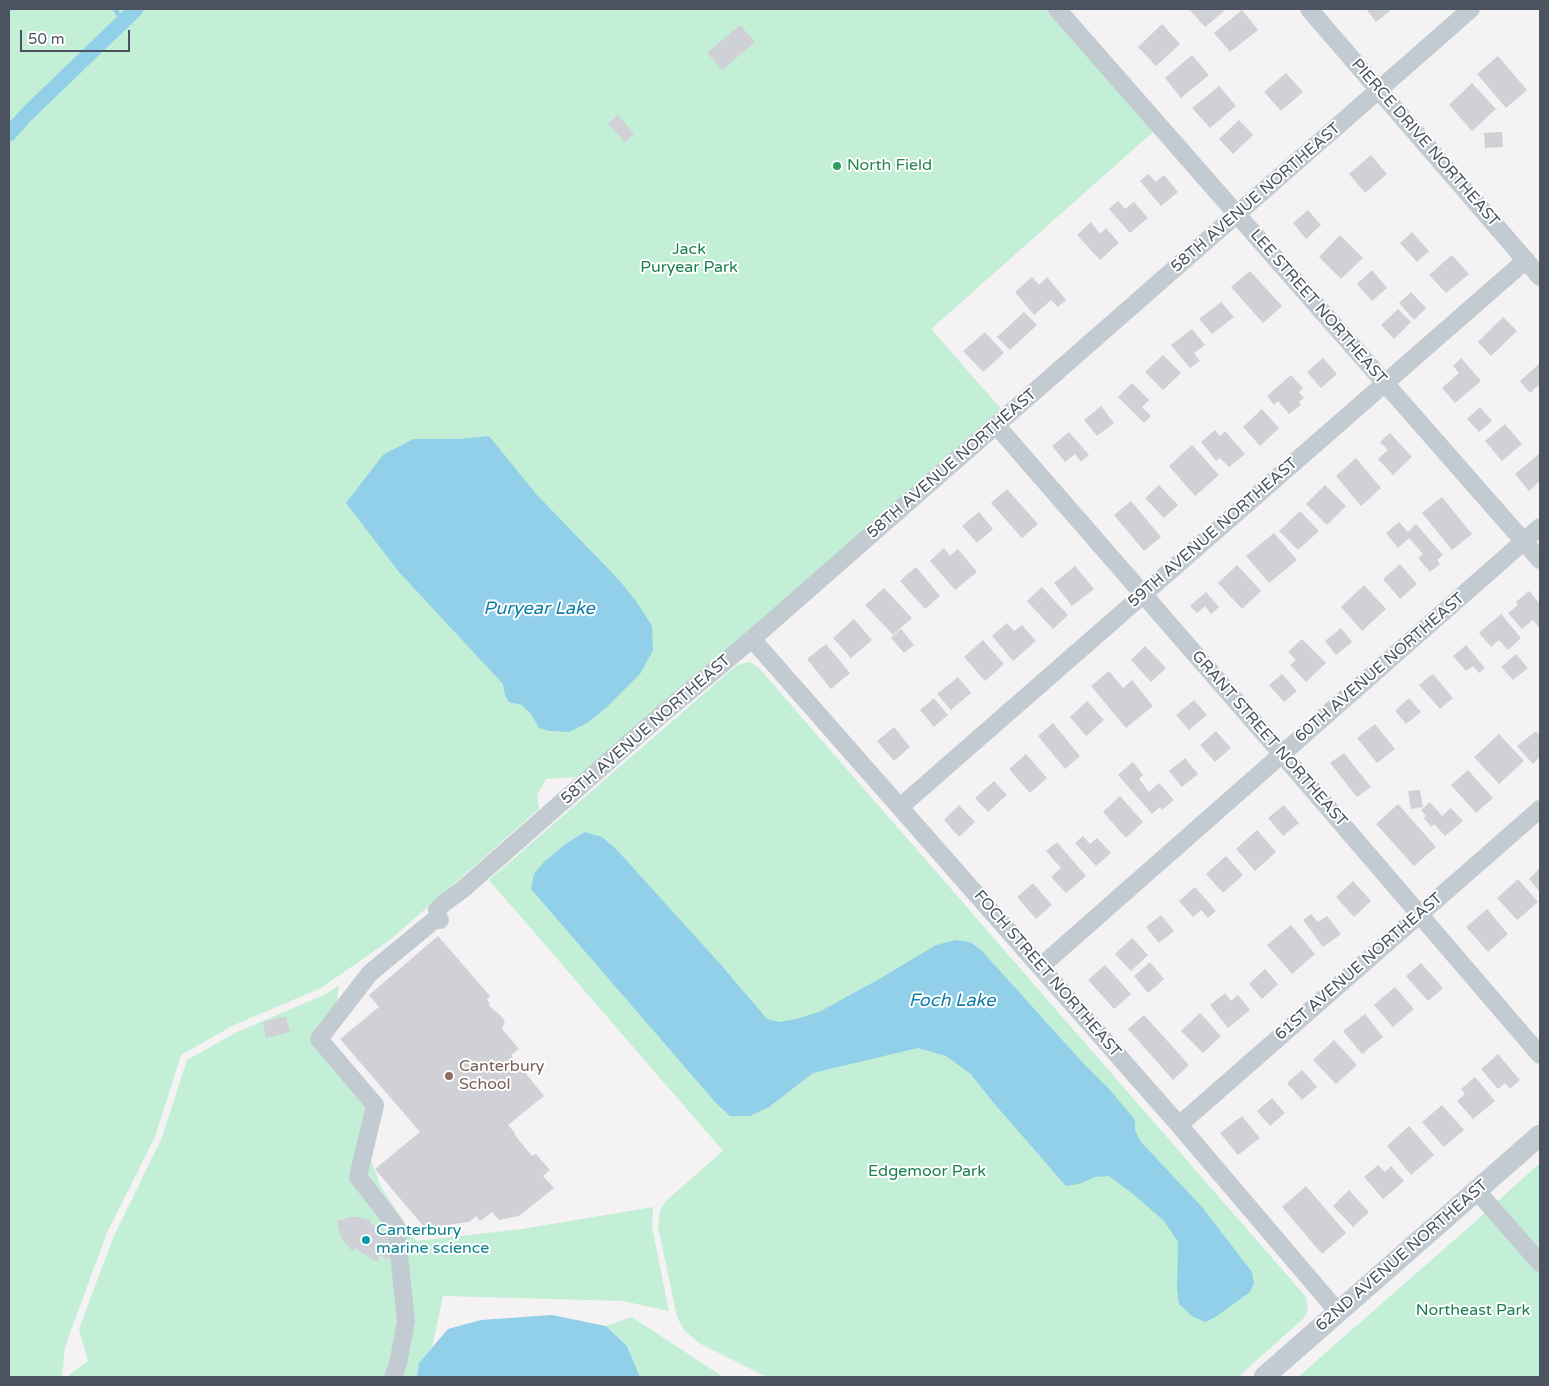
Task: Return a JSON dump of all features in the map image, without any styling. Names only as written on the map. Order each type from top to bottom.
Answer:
[{"type":"street","name":"LEE STREET NORTHEAST","points":[[1057,9],[1540,560]]},
{"type":"street","name":"PIERCE DRIVE NORTHEAST","points":[[1309,9],[1540,277]]},
{"type":"street","name":"58TH AVENUE NORTHEAST","points":[[393,1377],[398,1364],[406,1321],[396,1226],[358,1177],[376,1105],[319,1039],[370,973],[439,918],[437,910],[444,903],[462,890],[661,715],[752,639],[1471,9]]},
{"type":"street","name":"59TH AVENUE NORTHEAST","points":[[900,807],[1526,260]]},
{"type":"street","name":"GRANT STREET NORTHEAST","points":[[996,425],[1540,1055]]},
{"type":"street","name":"60TH AVENUE NORTHEAST","points":[[1040,967],[1540,527]]},
{"type":"street","name":"FOCH STREET NORTHEAST","points":[[752,639],[1179,1125],[1338,1312]]},
{"type":"street","name":"61ST AVENUE NORTHEAST","points":[[1179,1125],[1540,809]]},
{"type":"street","name":"62ND AVENUE NORTHEAST","points":[[1264,1377],[1540,1134]]},
{"type":"street","points":[[1477,1191],[1540,1263]]},
{"type":"green space","name":"Jack Puryear Park","points":[[9,9],[1047,9],[1153,132],[931,329],[1002,410],[705,671],[577,777],[546,779],[537,795],[539,809],[390,940],[321,988],[234,1025],[181,1055],[155,1137],[106,1235],[65,1347],[62,1377],[9,1377]]},
{"type":"green space","name":"Edgemoor Park","points":[[750,662],[758,667],[1306,1297],[1308,1310],[1304,1318],[1238,1377],[767,1377],[699,1343],[684,1330],[677,1317],[658,1227],[660,1210],[667,1200],[723,1151],[489,880],[737,665]]},
{"type":"green space","points":[[339,985],[337,1002],[312,1033],[367,1106],[351,1175],[389,1229],[398,1320],[391,1360],[384,1377],[69,1377],[69,1375],[88,1361],[79,1329],[113,1238],[161,1140],[187,1060],[237,1032],[324,995]]},
{"type":"green space","points":[[371,1161],[381,1187],[416,1241],[522,1229],[653,1207],[652,1227],[669,1311],[623,1301],[443,1296],[432,1347],[419,1364],[417,1377],[402,1377],[404,1227],[367,1176]]},
{"type":"green space","name":"Northeast Park","points":[[1540,1163],[1540,1377],[1298,1377],[1468,1228]]},
{"type":"green space","points":[[632,1317],[723,1377],[640,1377],[627,1346],[606,1326]]},
{"type":"water","name":"Puryear Lake","points":[[489,436],[537,495],[619,580],[636,601],[652,626],[653,650],[640,674],[607,707],[587,723],[569,732],[550,731],[539,728],[531,714],[522,705],[509,702],[505,695],[503,684],[399,572],[346,503],[383,455],[413,439],[458,439]]},
{"type":"water","name":"Foch Lake","points":[[585,832],[602,837],[617,850],[722,966],[767,1019],[779,1022],[819,1012],[936,945],[956,940],[970,942],[981,950],[1083,1063],[1109,1089],[1135,1120],[1135,1130],[1141,1142],[1202,1207],[1252,1272],[1254,1283],[1250,1292],[1206,1322],[1193,1317],[1179,1304],[1177,1289],[1178,1242],[1164,1221],[1109,1176],[1095,1177],[1079,1184],[1066,1186],[971,1074],[946,1056],[918,1048],[813,1073],[769,1107],[750,1116],[730,1116],[716,1103],[531,889],[534,874],[544,862],[567,843]]},
{"type":"water","points":[[552,1315],[606,1326],[627,1346],[640,1377],[417,1377],[419,1363],[448,1329],[481,1320]]},
{"type":"building","points":[[1189,9],[1222,9],[1224,11],[1205,27]]},
{"type":"building","points":[[1366,9],[1390,9],[1391,10],[1376,22]]},
{"type":"building","points":[[1242,10],[1258,30],[1230,52],[1214,33]]},
{"type":"building","points":[[1162,24],[1180,44],[1156,66],[1138,47]]},
{"type":"building","points":[[740,25],[755,42],[722,70],[707,53]]},
{"type":"building","points":[[1192,55],[1209,75],[1181,98],[1165,78]]},
{"type":"building","points":[[1498,56],[1527,90],[1506,108],[1477,74]]},
{"type":"building","points":[[1286,73],[1303,92],[1281,111],[1264,92]]},
{"type":"building","points":[[1472,83],[1496,109],[1472,131],[1449,105]]},
{"type":"building","points":[[1219,86],[1236,106],[1210,128],[1192,108]]},
{"type":"building","points":[[618,115],[634,134],[625,142],[608,124]]},
{"type":"building","points":[[1239,120],[1253,135],[1233,154],[1219,139]]},
{"type":"building","points":[[1502,132],[1503,147],[1485,148],[1484,133]]},
{"type":"building","points":[[1371,155],[1387,174],[1365,193],[1349,174]]},
{"type":"building","points":[[1148,174],[1156,182],[1164,175],[1178,192],[1161,206],[1140,181]]},
{"type":"building","points":[[1118,201],[1125,209],[1134,202],[1148,218],[1130,233],[1109,209]]},
{"type":"building","points":[[1308,210],[1321,225],[1306,239],[1293,223]]},
{"type":"building","points":[[1091,222],[1100,234],[1106,228],[1119,243],[1100,260],[1077,235]]},
{"type":"building","points":[[1412,232],[1429,251],[1417,262],[1400,243]]},
{"type":"building","points":[[1340,235],[1363,258],[1341,279],[1319,257]]},
{"type":"building","points":[[1452,255],[1469,274],[1446,293],[1429,275]]},
{"type":"building","points":[[1372,270],[1387,288],[1372,301],[1357,284]]},
{"type":"building","points":[[1250,271],[1282,306],[1263,323],[1231,287]]},
{"type":"building","points":[[1032,277],[1039,285],[1047,277],[1066,300],[1058,307],[1051,300],[1034,315],[1015,292]]},
{"type":"building","points":[[1411,292],[1426,308],[1414,320],[1399,303]]},
{"type":"building","points":[[1221,302],[1234,317],[1212,334],[1199,319]]},
{"type":"building","points":[[1398,309],[1411,322],[1394,339],[1381,325]]},
{"type":"building","points":[[1024,312],[1037,325],[1010,350],[997,337]]},
{"type":"building","points":[[1503,317],[1517,331],[1491,356],[1478,342]]},
{"type":"building","points":[[1192,329],[1205,345],[1194,353],[1200,361],[1190,368],[1171,345]]},
{"type":"building","points":[[985,332],[1004,353],[983,372],[963,351]]},
{"type":"building","points":[[1163,355],[1181,373],[1163,390],[1145,372]]},
{"type":"building","points":[[1323,358],[1337,374],[1321,388],[1307,372]]},
{"type":"building","points":[[1461,358],[1481,381],[1455,403],[1442,388],[1459,373],[1453,366]]},
{"type":"building","points":[[1540,363],[1540,384],[1530,393],[1520,381]]},
{"type":"building","points":[[1291,375],[1303,388],[1299,392],[1304,398],[1299,402],[1301,405],[1289,414],[1278,401],[1274,405],[1267,396]]},
{"type":"building","points":[[1132,383],[1149,400],[1142,407],[1151,416],[1144,423],[1118,397]]},
{"type":"building","points":[[1101,406],[1114,423],[1097,436],[1084,420]]},
{"type":"building","points":[[1480,407],[1492,421],[1479,432],[1467,419]]},
{"type":"building","points":[[1262,409],[1279,428],[1260,446],[1243,427]]},
{"type":"building","points":[[1505,424],[1522,444],[1502,461],[1485,441]]},
{"type":"building","points":[[1215,430],[1220,436],[1225,431],[1245,454],[1229,467],[1220,458],[1216,461],[1201,442]]},
{"type":"building","points":[[1069,432],[1089,455],[1081,462],[1075,454],[1065,462],[1052,446]]},
{"type":"building","points":[[1390,433],[1412,457],[1393,475],[1378,459],[1388,450],[1380,442]]},
{"type":"building","points":[[1192,445],[1219,475],[1195,496],[1169,466]]},
{"type":"building","points":[[1540,453],[1540,481],[1529,491],[1515,474]]},
{"type":"building","points":[[1356,458],[1381,488],[1361,506],[1336,476]]},
{"type":"building","points":[[1159,485],[1178,505],[1164,518],[1145,498]]},
{"type":"building","points":[[1325,485],[1346,506],[1327,525],[1306,504]]},
{"type":"building","points":[[1007,489],[1038,524],[1022,538],[991,503]]},
{"type":"building","points":[[1442,497],[1472,534],[1452,550],[1422,513]]},
{"type":"building","points":[[1131,501],[1161,537],[1144,551],[1114,515]]},
{"type":"building","points":[[1300,511],[1319,531],[1298,550],[1279,531]]},
{"type":"building","points":[[979,512],[993,529],[977,543],[962,526]]},
{"type":"building","points":[[1399,522],[1408,532],[1416,524],[1443,555],[1437,560],[1440,564],[1430,572],[1418,558],[1423,554],[1409,538],[1398,548],[1386,533]]},
{"type":"building","points":[[1274,533],[1297,560],[1269,583],[1246,556]]},
{"type":"building","points":[[944,548],[950,556],[958,549],[977,572],[955,590],[930,561]]},
{"type":"building","points":[[1400,564],[1417,584],[1400,599],[1383,579]]},
{"type":"building","points":[[1237,565],[1261,591],[1242,609],[1218,583]]},
{"type":"building","points":[[1075,566],[1094,589],[1072,606],[1054,583]]},
{"type":"building","points":[[916,567],[940,596],[925,609],[900,581]]},
{"type":"building","points":[[1364,585],[1386,609],[1362,631],[1341,607]]},
{"type":"building","points":[[1042,587],[1068,615],[1053,629],[1027,601]]},
{"type":"building","points":[[884,588],[912,618],[893,635],[865,605]]},
{"type":"building","points":[[1529,591],[1540,604],[1540,629],[1533,620],[1522,629],[1508,613],[1518,605],[1516,602]]},
{"type":"building","points":[[1206,592],[1219,607],[1211,614],[1205,606],[1197,613],[1190,606]]},
{"type":"building","points":[[1501,614],[1521,638],[1508,650],[1499,640],[1491,647],[1479,633]]},
{"type":"building","points":[[854,619],[872,640],[851,658],[833,638]]},
{"type":"building","points":[[1007,623],[1014,631],[1022,625],[1036,641],[1013,661],[992,636]]},
{"type":"building","points":[[1341,628],[1352,642],[1336,655],[1325,641]]},
{"type":"building","points":[[901,629],[914,645],[904,653],[891,638]]},
{"type":"building","points":[[1302,639],[1326,663],[1306,682],[1290,665],[1296,660],[1288,652]]},
{"type":"building","points":[[983,640],[1004,664],[985,681],[964,657]]},
{"type":"building","points":[[826,644],[850,673],[831,689],[807,659]]},
{"type":"building","points":[[1466,645],[1485,668],[1479,673],[1473,666],[1466,671],[1453,656]]},
{"type":"building","points":[[1145,646],[1166,668],[1151,682],[1131,660]]},
{"type":"building","points":[[1516,654],[1528,668],[1513,680],[1501,667]]},
{"type":"building","points":[[1109,671],[1123,688],[1132,680],[1153,706],[1126,728],[1091,686]]},
{"type":"building","points":[[1282,674],[1297,691],[1284,702],[1269,685]]},
{"type":"building","points":[[1433,674],[1453,698],[1440,709],[1419,685]]},
{"type":"building","points":[[958,677],[971,693],[951,710],[937,694]]},
{"type":"building","points":[[934,698],[948,715],[934,727],[920,710]]},
{"type":"building","points":[[1409,698],[1421,712],[1406,724],[1395,711]]},
{"type":"building","points":[[1194,700],[1207,715],[1189,730],[1176,715]]},
{"type":"building","points":[[1087,701],[1104,720],[1086,736],[1070,717]]},
{"type":"building","points":[[1053,723],[1080,756],[1065,769],[1038,736]]},
{"type":"building","points":[[1375,724],[1395,749],[1377,763],[1357,738]]},
{"type":"building","points":[[894,727],[910,747],[894,761],[877,741]]},
{"type":"building","points":[[1216,731],[1231,748],[1215,762],[1200,745]]},
{"type":"building","points":[[1536,731],[1540,736],[1540,757],[1533,764],[1517,746]]},
{"type":"building","points":[[1499,734],[1524,761],[1499,784],[1474,757]]},
{"type":"building","points":[[1344,753],[1371,787],[1357,797],[1330,763]]},
{"type":"building","points":[[1026,754],[1047,778],[1030,793],[1009,769]]},
{"type":"building","points":[[1185,758],[1198,774],[1182,787],[1169,771]]},
{"type":"building","points":[[1133,762],[1143,775],[1139,779],[1149,792],[1159,783],[1174,800],[1162,810],[1160,807],[1152,814],[1118,775]]},
{"type":"building","points":[[1468,770],[1493,798],[1476,813],[1451,785]]},
{"type":"building","points":[[994,781],[1007,795],[988,812],[975,798]]},
{"type":"building","points":[[1420,790],[1423,807],[1411,809],[1408,791]]},
{"type":"building","points":[[1120,796],[1143,822],[1126,838],[1103,812]]},
{"type":"building","points":[[1430,802],[1442,816],[1451,808],[1463,821],[1445,836],[1434,824],[1431,827],[1424,818],[1426,816],[1421,810]]},
{"type":"building","points":[[1398,804],[1436,847],[1414,866],[1376,824]]},
{"type":"building","points":[[959,805],[975,822],[959,837],[944,820]]},
{"type":"building","points":[[1284,805],[1299,823],[1283,836],[1268,818]]},
{"type":"building","points":[[1257,830],[1276,852],[1255,871],[1236,849]]},
{"type":"building","points":[[1083,836],[1090,844],[1097,838],[1111,853],[1096,866],[1075,843]]},
{"type":"building","points":[[1057,842],[1086,876],[1066,893],[1051,877],[1061,868],[1046,851]]},
{"type":"building","points":[[1226,856],[1243,875],[1223,893],[1206,874]]},
{"type":"building","points":[[1540,868],[1540,892],[1529,879]]},
{"type":"building","points":[[1518,879],[1538,902],[1517,920],[1497,898]]},
{"type":"building","points":[[1353,881],[1371,901],[1354,917],[1336,897]]},
{"type":"building","points":[[1033,883],[1052,905],[1036,919],[1017,897]]},
{"type":"building","points":[[1195,887],[1216,911],[1208,918],[1201,910],[1193,917],[1179,901]]},
{"type":"building","points":[[1487,909],[1508,934],[1488,952],[1466,927]]},
{"type":"building","points":[[1311,914],[1318,922],[1327,916],[1341,934],[1323,947],[1303,920]]},
{"type":"building","points":[[1161,915],[1174,931],[1159,943],[1146,927]]},
{"type":"building","points":[[1291,925],[1315,954],[1292,974],[1267,945]]},
{"type":"building","name":"Canterbury School","points":[[438,936],[490,996],[487,999],[490,1004],[489,1006],[505,1021],[502,1029],[519,1049],[511,1055],[544,1096],[508,1125],[532,1156],[536,1154],[550,1170],[543,1176],[554,1188],[519,1216],[499,1220],[492,1212],[480,1221],[476,1216],[469,1222],[425,1228],[375,1169],[420,1132],[340,1039],[379,1007],[369,995]]},
{"type":"building","points":[[1132,938],[1148,955],[1131,971],[1115,954]]},
{"type":"building","points":[[1150,962],[1164,979],[1148,993],[1134,976]]},
{"type":"building","points":[[1421,963],[1443,988],[1428,1001],[1406,976]]},
{"type":"building","points":[[1105,965],[1131,994],[1114,1009],[1088,980]]},
{"type":"building","points":[[1265,969],[1278,984],[1262,999],[1249,984]]},
{"type":"building","points":[[1395,987],[1414,1009],[1393,1027],[1374,1005]]},
{"type":"building","points":[[1225,993],[1231,1001],[1238,995],[1250,1010],[1228,1028],[1210,1005]]},
{"type":"building","points":[[1200,1013],[1221,1036],[1203,1053],[1181,1031]]},
{"type":"building","points":[[1365,1014],[1383,1037],[1362,1054],[1343,1031]]},
{"type":"building","points":[[1144,1015],[1189,1065],[1173,1080],[1128,1029]]},
{"type":"building","points":[[286,1016],[290,1032],[266,1038],[263,1022]]},
{"type":"building","points":[[1334,1040],[1357,1065],[1336,1084],[1313,1060]]},
{"type":"building","points":[[1498,1054],[1520,1080],[1510,1089],[1505,1083],[1498,1089],[1481,1069]]},
{"type":"building","points":[[1302,1070],[1317,1087],[1302,1100],[1287,1083]]},
{"type":"building","points":[[1475,1077],[1495,1101],[1473,1119],[1457,1101],[1465,1094],[1461,1089]]},
{"type":"building","points":[[1272,1098],[1285,1113],[1270,1126],[1257,1111]]},
{"type":"building","points":[[1442,1105],[1464,1130],[1444,1147],[1422,1122]]},
{"type":"building","points":[[1242,1116],[1260,1138],[1238,1155],[1220,1133]]},
{"type":"building","points":[[1409,1126],[1434,1155],[1411,1175],[1387,1146]]},
{"type":"building","points":[[1378,1165],[1385,1172],[1391,1166],[1404,1181],[1383,1199],[1364,1177]]},
{"type":"building","points":[[1306,1186],[1346,1233],[1322,1254],[1282,1207]]},
{"type":"building","points":[[1349,1190],[1369,1212],[1353,1227],[1333,1206]]},
{"type":"building","name":"Canterbury marine science","points":[[351,1217],[371,1220],[370,1223],[392,1236],[388,1241],[394,1245],[397,1256],[386,1259],[380,1255],[377,1262],[355,1248],[353,1252],[341,1238],[337,1221]]},
{"type":"waterway","points":[[115,9],[123,22]]},
{"type":"waterway","points":[[9,134],[28,113],[136,9]]},
{"type":"place","name":"North Field","points":[[837,166]]},
{"type":"place","name":"Canterbury School","points":[[449,1076]]},
{"type":"place","name":"Canterbury marine science","points":[[366,1240]]}]
